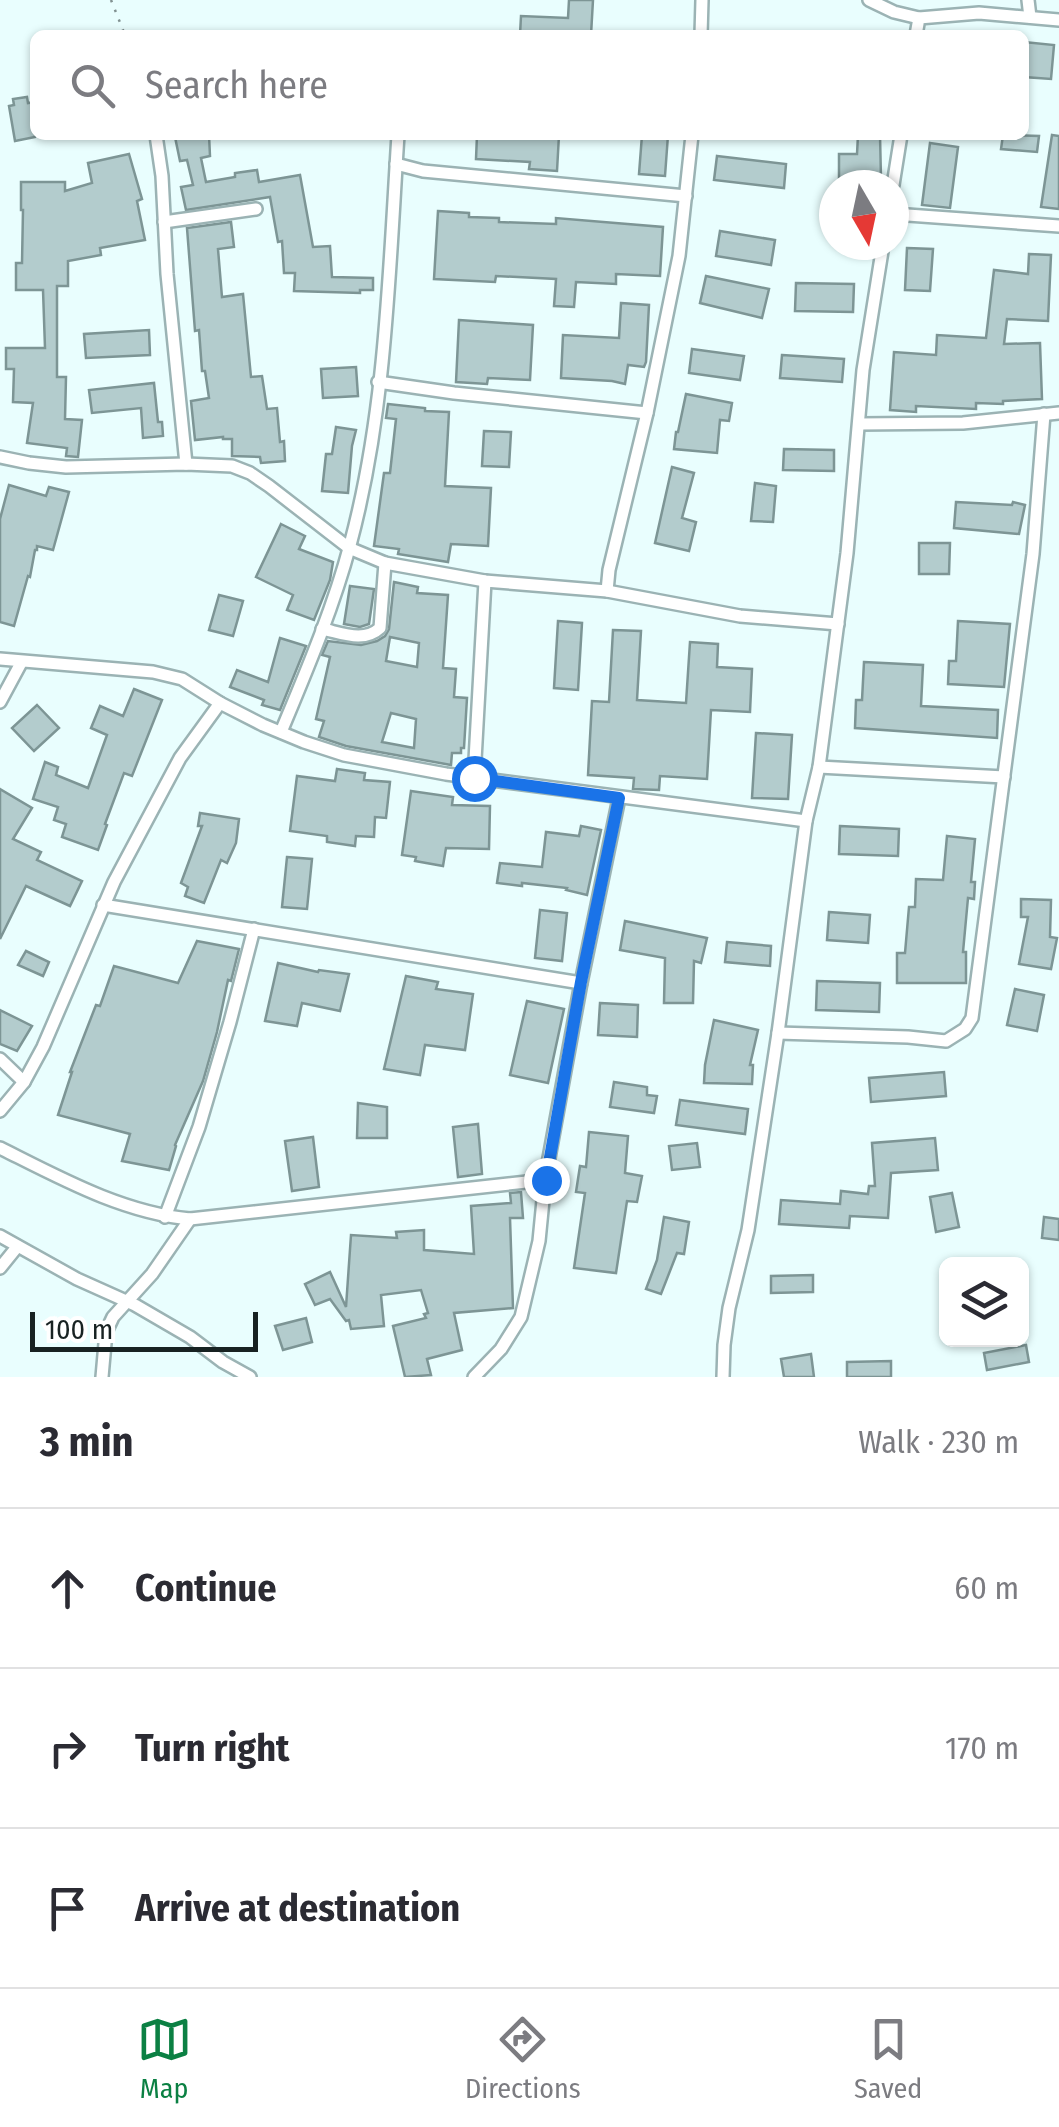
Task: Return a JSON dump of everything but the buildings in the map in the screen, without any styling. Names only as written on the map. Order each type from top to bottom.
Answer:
[{"type":"street","points":[[701,30],[702,0]]},
{"type":"street","points":[[868,0],[919,18],[979,12],[1059,20]]},
{"type":"street","points":[[1028,0],[1030,17]]},
{"type":"street","points":[[917,30],[919,18]]},
{"type":"street","points":[[156,140],[186,464]]},
{"type":"street","points":[[281,732],[350,548],[370,452],[386,308],[398,140]]},
{"type":"street","points":[[607,591],[679,256],[692,140]]},
{"type":"street","points":[[895,170],[900,140]]},
{"type":"street","points":[[396,164],[423,171],[686,196]]},
{"type":"street","points":[[164,222],[256,209]]},
{"type":"street","points":[[909,215],[1059,226]]},
{"type":"street","points":[[723,1377],[729,1308],[748,1230],[806,821],[819,768],[838,624],[863,370],[881,260]]},
{"type":"street","points":[[378,382],[454,394],[647,413]]},
{"type":"street","points":[[778,1033],[946,1041],[966,1030],[972,1018],[1033,554],[1044,414]]},
{"type":"street","points":[[860,424],[963,424],[1059,414]]},
{"type":"street","points":[[0,457],[66,467],[232,466],[270,486],[350,548],[384,564],[485,582],[607,591],[740,616],[838,624]]},
{"type":"street","points":[[322,630],[365,637],[380,628],[384,564]]},
{"type":"street","points":[[474,778],[485,582]]},
{"type":"street","points":[[0,659],[153,672],[182,679],[220,703],[281,732],[344,755],[474,778],[806,821]]},
{"type":"street","points":[[0,702],[22,663]]},
{"type":"street","points":[[0,1111],[24,1082],[42,1047],[103,905],[180,758],[220,703]]},
{"type":"street","points":[[819,768],[1004,777]]},
{"type":"street","points":[[474,1377],[521,1318],[539,1241],[581,982],[619,798]]},
{"type":"street","points":[[103,905],[581,982]]},
{"type":"street","points":[[166,1216],[199,1126],[254,929]]},
{"type":"street","points":[[0,1059],[24,1082]]},
{"type":"street","points":[[0,1148],[114,1200],[190,1219],[546,1180]]},
{"type":"street","points":[[102,1377],[106,1332],[118,1310],[152,1274],[190,1219]]},
{"type":"street","points":[[0,1236],[190,1336],[250,1377]]},
{"type":"street","points":[[0,1268],[18,1246]]},
{"type":"path","points":[[112,0],[122,30]]},
{"type":"route","points":[[474,778],[619,798],[546,1180]]}]
